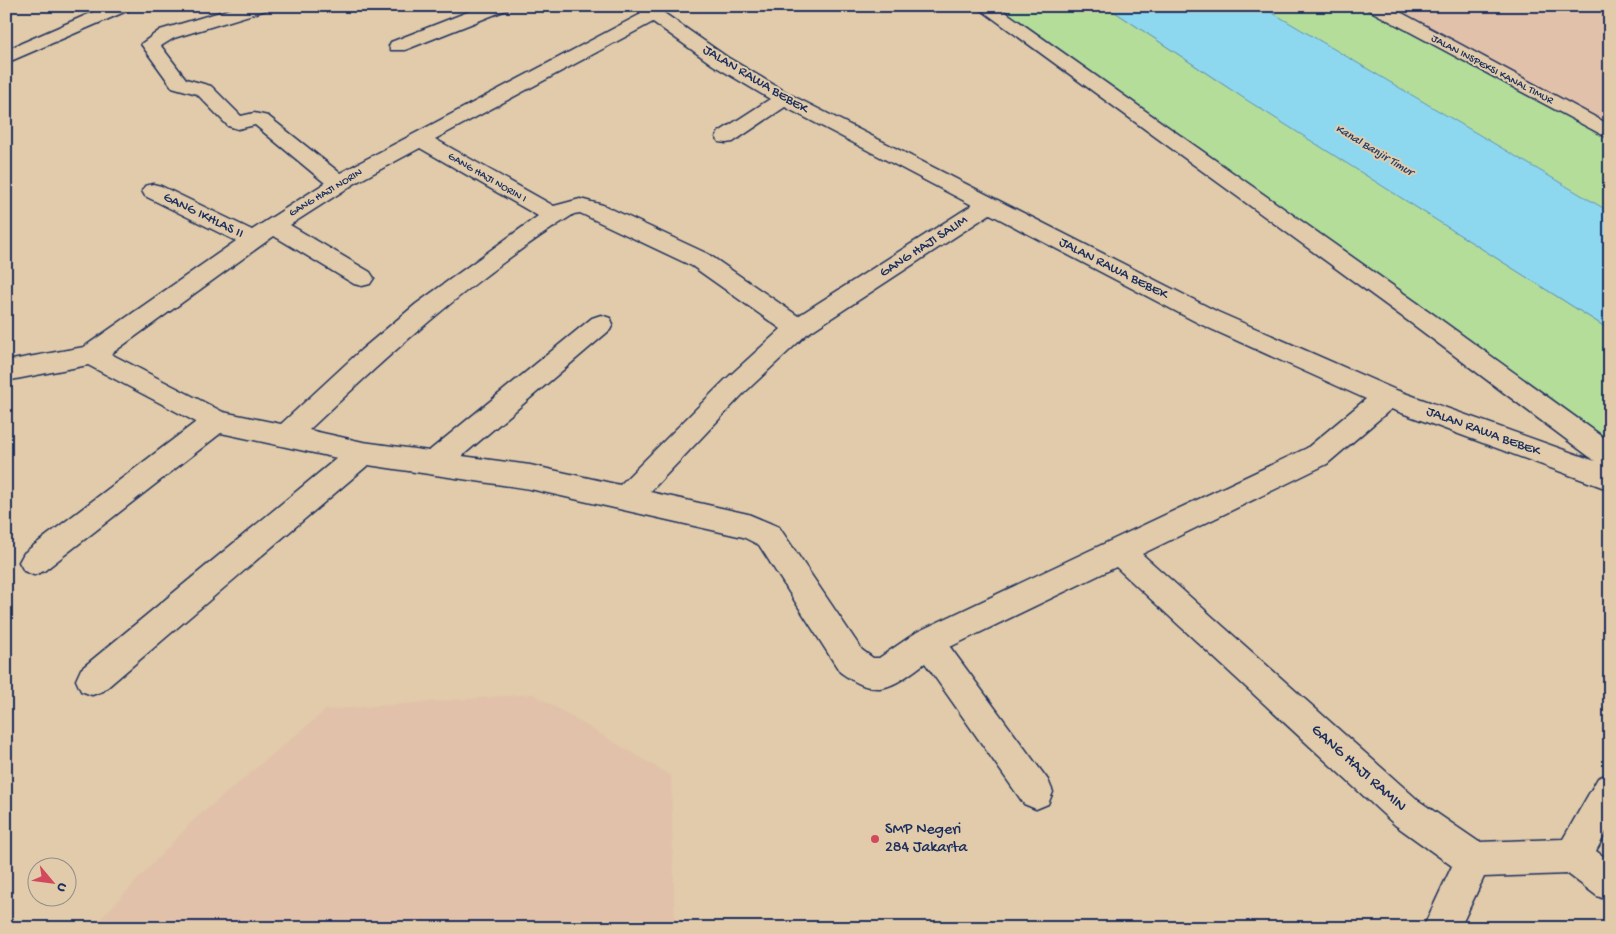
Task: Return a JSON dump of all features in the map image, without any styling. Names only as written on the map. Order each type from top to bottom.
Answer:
[{"type":"street","points":[[260,6],[167,34],[150,44],[179,83],[204,90],[235,122],[241,123],[254,118],[261,120],[339,183]]},
{"type":"street","points":[[398,46],[500,6]]},
{"type":"street","points":[[985,6],[1424,320],[1610,456]]},
{"type":"street","name":"JALAN INSPEKSI KANAL TIMUR","points":[[1375,6],[1610,133]]},
{"type":"street","points":[[6,57],[113,8]]},
{"type":"street","name":"GANG HAJI NORIN","points":[[6,371],[91,355],[274,225],[339,183],[421,140],[648,11]]},
{"type":"street","name":"JALAN RAWA BEBEK","points":[[648,11],[720,61],[784,100],[1209,318],[1388,397],[1610,478]]},
{"type":"street","points":[[726,137],[784,100]]},
{"type":"street","name":"GANG HAJI NORIN I","points":[[421,140],[554,216]]},
{"type":"street","name":"GANG IKHLAS II","points":[[153,191],[254,240]]},
{"type":"street","name":"GANG HAJI SALIM","points":[[625,498],[734,387],[798,328],[988,205]]},
{"type":"street","points":[[286,436],[370,357],[425,310],[554,216],[568,208],[580,206],[636,228],[700,260],[798,328]]},
{"type":"street","points":[[274,225],[292,239],[362,278]]},
{"type":"street","points":[[434,462],[601,324]]},
{"type":"street","points":[[91,355],[217,421],[363,453],[530,477],[748,526],[769,536],[851,661],[868,673],[884,674],[928,642],[1120,552],[1317,456],[1388,397]]},
{"type":"street","points":[[34,562],[217,421]]},
{"type":"street","points":[[92,680],[363,453]]},
{"type":"street","name":"GANG HAJI RAMIN","points":[[1120,552],[1407,813],[1474,860]]},
{"type":"street","points":[[928,642],[1036,792]]},
{"type":"street","points":[[1573,856],[1610,790]]},
{"type":"street","points":[[1441,928],[1474,860],[1573,856],[1610,883]]},
{"type":"shaded area","points":[[1382,6],[1610,6],[1610,128]]},
{"type":"shaded area","points":[[533,694],[671,776],[675,928],[92,928],[195,819],[326,710]]},
{"type":"green space","points":[[985,6],[1106,6],[1224,85],[1610,330],[1610,457]]},
{"type":"green space","points":[[1260,6],[1374,6],[1610,134],[1610,214]]},
{"type":"water","name":"Kanal Banjir Timur","points":[[1106,6],[1261,6],[1610,212],[1610,330],[1245,99]]},
{"type":"place","name":"SMP Negeri 284 Jakarta","points":[[875,839]]}]
